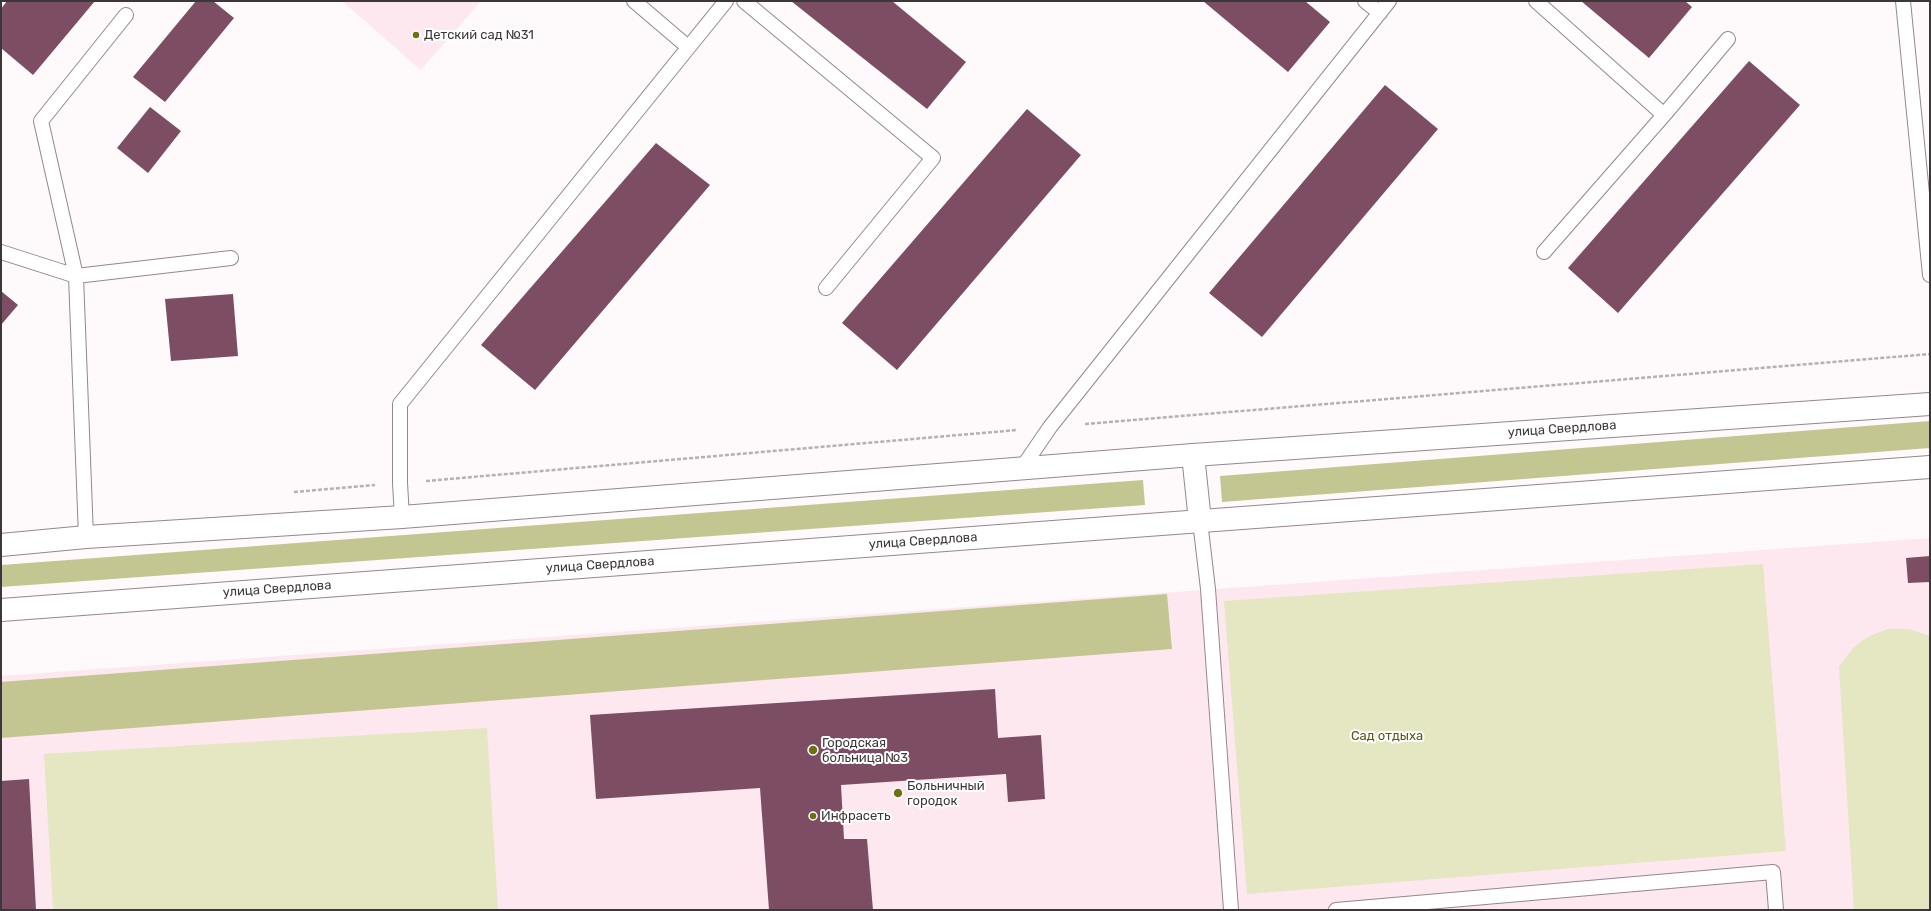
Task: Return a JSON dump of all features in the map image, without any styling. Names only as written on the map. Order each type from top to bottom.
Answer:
[{"type":"street","name":"улица Свердлова","points":[[1,545],[86,537],[402,517],[1193,455],[1930,404]]},
{"type":"street","points":[[1193,455],[1200,521]]},
{"type":"street","name":"улица Свердлова","points":[[1,610],[1930,467]]},
{"type":"lane","points":[[634,1],[688,47]]},
{"type":"lane","points":[[402,517],[400,483],[400,404],[726,1]]},
{"type":"lane","points":[[744,1],[933,158],[826,288]]},
{"type":"lane","points":[[1365,1],[1380,13]]},
{"type":"lane","points":[[1022,468],[1050,427],[1389,1]]},
{"type":"lane","points":[[1536,1],[1664,115]]},
{"type":"lane","points":[[1903,1],[1930,276]]},
{"type":"lane","points":[[86,537],[76,276],[41,121],[126,15]]},
{"type":"lane","points":[[1544,252],[1664,115],[1728,39]]},
{"type":"lane","points":[[1,252],[76,276],[231,258]]},
{"type":"lane","points":[[1200,521],[1208,589],[1231,910]]},
{"type":"lane","points":[[1336,910],[1773,872],[1776,910]]},
{"type":"path","points":[[290,493],[1050,427],[1930,354]]},
{"type":"shaded area","name":"Детский сад №31","points":[[342,1],[481,1],[421,70]]},
{"type":"shaded area","name":"Больничный городок","points":[[1930,538],[1930,910],[1,910],[1,676]]},
{"type":"green space","points":[[1930,421],[1930,448],[1222,502],[1220,476]]},
{"type":"green space","points":[[1143,480],[1145,505],[1,587],[1,565]]},
{"type":"green space","name":"Сад отдыха","points":[[1763,564],[1786,851],[1247,894],[1224,601]]},
{"type":"green space","points":[[1167,594],[1172,649],[1,738],[1,682]]},
{"type":"green space","points":[[1888,629],[1909,629],[1930,636],[1930,910],[1854,910],[1839,667],[1854,647],[1859,643]]},
{"type":"green space","points":[[487,728],[498,910],[53,910],[44,754]]},
{"type":"building","points":[[7,1],[95,1],[33,75],[1,48],[1,9]]},
{"type":"building","points":[[196,1],[213,1],[234,18],[165,102],[133,77]]},
{"type":"building","points":[[791,1],[892,1],[966,62],[927,109]]},
{"type":"building","points":[[1203,1],[1305,1],[1330,22],[1288,72]]},
{"type":"building","points":[[1581,1],[1685,1],[1692,7],[1649,58]]},
{"type":"building","points":[[1749,61],[1800,105],[1618,313],[1568,268]]},
{"type":"building","points":[[1385,85],[1438,129],[1262,337],[1209,293]]},
{"type":"building","points":[[150,107],[181,131],[148,173],[117,148]]},
{"type":"building","points":[[1027,109],[1081,155],[897,370],[842,323]]},
{"type":"building","points":[[656,143],[710,185],[535,390],[481,345]]},
{"type":"building","points":[[1,291],[18,305],[1,325]]},
{"type":"building","points":[[233,294],[238,356],[171,361],[165,299]]},
{"type":"building","points":[[1930,556],[1930,582],[1908,583],[1906,558]]},
{"type":"building","points":[[995,689],[998,738],[1041,735],[1045,799],[1008,802],[1006,774],[841,785],[844,839],[867,839],[873,910],[769,910],[760,788],[596,799],[590,715]]},
{"type":"building","points":[[29,779],[36,910],[1,910],[1,781]]},
{"type":"place","name":"Детский сад №31","points":[[416,35]]},
{"type":"place","name":"Городская больница №3","points":[[813,750]]},
{"type":"place","name":"Больничный городок","points":[[898,793]]},
{"type":"place","name":"Инфрасеть","points":[[813,816]]}]
